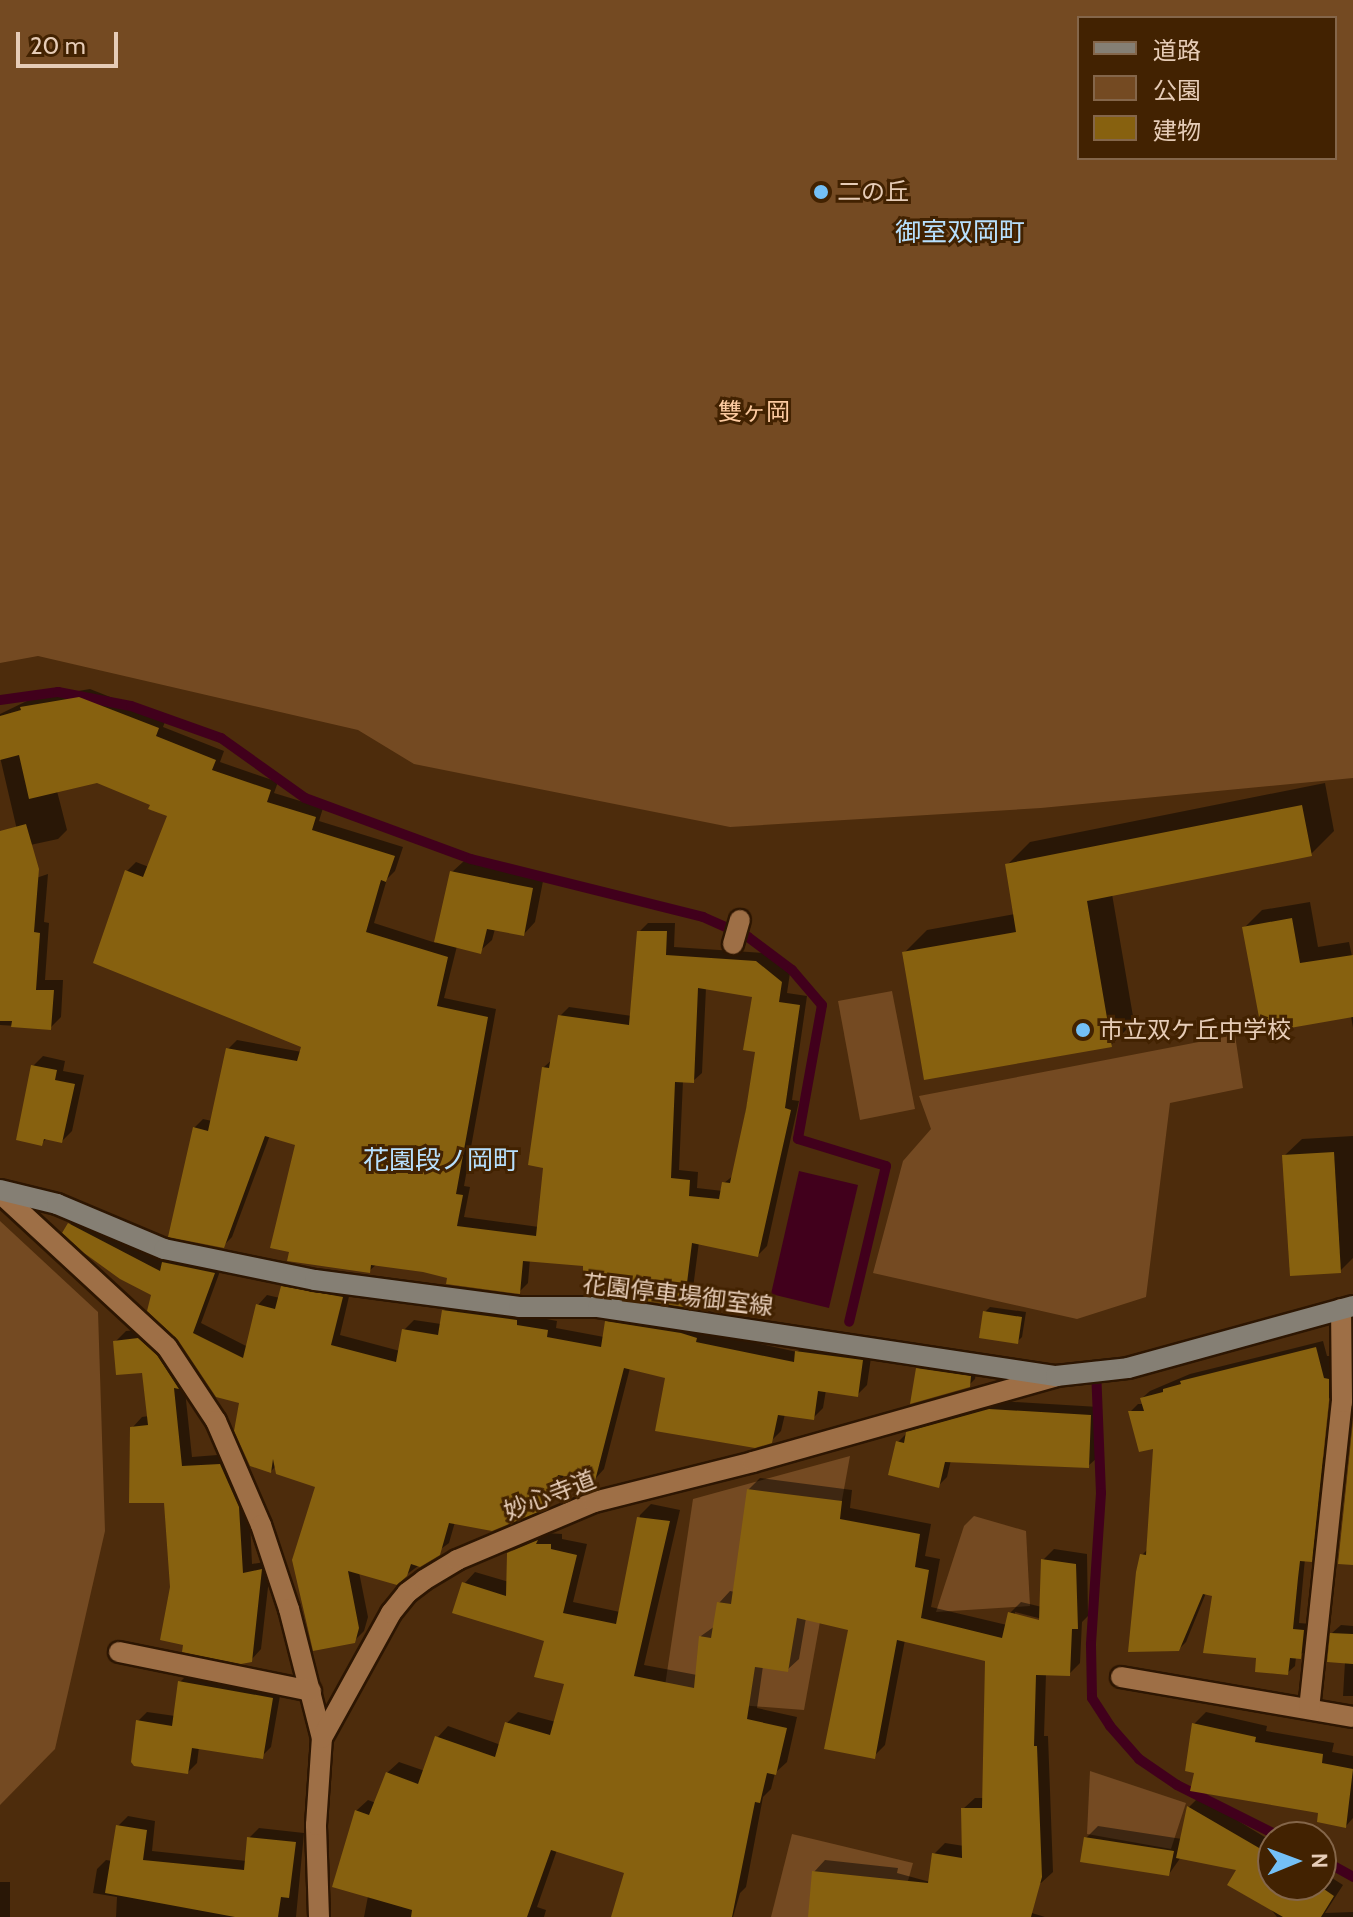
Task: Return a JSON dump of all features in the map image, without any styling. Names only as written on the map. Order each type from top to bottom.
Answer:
[{"type":"main road","name":"花園停車場御室線","points":[[0,1192],[57,1204],[164,1249],[315,1280],[519,1307],[598,1307],[1056,1376],[1121,1369],[1347,1308]]},
{"type":"street","points":[[733,944],[740,922]]},
{"type":"street","points":[[0,1192],[126,1306],[187,1373],[216,1421],[256,1511],[289,1609],[322,1738]]},
{"type":"street","points":[[1309,1709],[1342,1402],[1347,1308]]},
{"type":"street","name":"妙心寺道","points":[[319,1917],[316,1825],[322,1738],[391,1613],[407,1593],[457,1560],[594,1502],[739,1466],[1056,1376]]},
{"type":"street","points":[[119,1652],[311,1691]]},
{"type":"street","points":[[1121,1677],[1353,1717]]},
{"type":"green space","name":"雙ヶ岡","points":[[0,0],[1353,0],[1353,778],[1041,808],[730,827],[414,764],[358,730],[38,656],[0,663]]},
{"type":"green space","points":[[892,991],[915,1109],[860,1120],[838,1001]]},
{"type":"green space","points":[[1235,1035],[1243,1088],[1170,1103],[1146,1297],[1077,1319],[873,1273],[903,1161],[931,1129],[919,1096]]},
{"type":"green space","points":[[0,1221],[98,1312],[105,1531],[55,1749],[0,1805]]},
{"type":"green space","points":[[850,1456],[804,1710],[663,1699],[693,1499]]},
{"type":"green space","points":[[974,1516],[1026,1531],[1030,1606],[936,1612],[964,1526]]},
{"type":"green space","points":[[1090,1771],[1186,1803],[1171,1849],[1087,1834]]},
{"type":"green space","points":[[792,1834],[913,1863],[898,1917],[771,1917]]},
{"type":"shaded area","points":[[799,1171],[858,1185],[829,1308],[771,1294]]},
{"type":"building","points":[[79,697],[159,728],[156,736],[216,760],[212,770],[271,790],[267,802],[316,817],[312,830],[395,856],[386,882],[381,880],[366,932],[448,957],[437,1006],[488,1017],[456,1194],[463,1195],[457,1226],[536,1236],[543,1168],[528,1165],[542,1067],[549,1068],[558,1015],[629,1025],[637,931],[667,931],[666,955],[756,961],[782,982],[779,1002],[800,1005],[785,1108],[791,1110],[758,1257],[692,1243],[684,1307],[609,1295],[609,1291],[599,1290],[602,1274],[583,1272],[583,1266],[523,1261],[520,1294],[446,1284],[447,1278],[423,1272],[371,1265],[370,1273],[287,1261],[289,1252],[270,1248],[295,1145],[265,1136],[224,1248],[168,1237],[193,1127],[208,1131],[226,1048],[297,1061],[301,1047],[93,963],[125,870],[143,877],[167,816],[148,809],[150,805],[97,783],[29,799],[19,755],[0,760],[0,716],[21,710],[20,707]],"holes":[[[698,988],[752,997],[743,1050],[755,1052],[730,1183],[722,1182],[719,1199],[689,1196],[690,1180],[671,1178],[675,1082],[694,1083]]]},
{"type":"building","points":[[1302,805],[1312,856],[1087,901],[1112,1047],[924,1080],[902,952],[1016,932],[1005,864]]},
{"type":"building","points":[[26,824],[39,869],[34,932],[40,933],[36,990],[54,990],[51,1030],[11,1027],[12,1021],[0,1021],[0,831]]},
{"type":"building","points":[[450,871],[533,888],[524,936],[487,929],[481,954],[434,942]]},
{"type":"building","points":[[1292,918],[1300,963],[1353,955],[1353,1017],[1262,1033],[1242,927]]},
{"type":"building","points":[[31,1065],[57,1070],[55,1080],[75,1084],[62,1143],[44,1139],[42,1146],[16,1140]]},
{"type":"building","points":[[1334,1152],[1341,1273],[1290,1276],[1282,1155]]},
{"type":"building","points":[[68,1223],[160,1271],[162,1262],[215,1273],[193,1333],[243,1358],[256,1304],[275,1309],[281,1286],[343,1297],[331,1345],[396,1362],[402,1329],[438,1335],[442,1310],[517,1320],[517,1325],[548,1330],[547,1337],[601,1347],[605,1321],[681,1333],[697,1338],[696,1342],[794,1362],[795,1351],[863,1360],[858,1397],[818,1391],[814,1420],[778,1415],[772,1443],[755,1448],[655,1431],[665,1378],[624,1368],[595,1481],[558,1475],[548,1508],[492,1531],[449,1523],[440,1555],[420,1567],[411,1564],[407,1576],[397,1585],[348,1571],[359,1628],[355,1643],[313,1651],[292,1560],[315,1487],[276,1474],[273,1459],[271,1473],[250,1466],[234,1431],[239,1403],[216,1397],[178,1340],[147,1311],[151,1295],[120,1279],[84,1253],[62,1233]]},
{"type":"building","points":[[983,1311],[1022,1317],[1018,1344],[979,1338]]},
{"type":"building","points":[[138,1338],[157,1355],[179,1389],[174,1388],[182,1466],[220,1464],[239,1507],[243,1573],[262,1569],[252,1662],[241,1664],[182,1652],[183,1645],[160,1640],[170,1587],[164,1503],[129,1503],[130,1427],[148,1425],[142,1373],[116,1375],[113,1341]]},
{"type":"building","points":[[1316,1347],[1324,1378],[1329,1379],[1329,1401],[1312,1562],[1300,1561],[1298,1578],[1293,1629],[1304,1630],[1301,1659],[1290,1658],[1288,1675],[1255,1672],[1256,1658],[1203,1653],[1212,1596],[1203,1594],[1179,1651],[1128,1652],[1136,1572],[1140,1554],[1146,1555],[1153,1449],[1139,1452],[1128,1411],[1144,1411],[1140,1398],[1163,1392],[1163,1389],[1181,1384],[1180,1381]]},
{"type":"building","points":[[916,1368],[971,1376],[970,1387],[910,1404]]},
{"type":"building","points":[[989,1409],[1091,1415],[1089,1468],[945,1462],[939,1488],[888,1475],[896,1441],[904,1443],[906,1432]]},
{"type":"building","points":[[1353,1421],[1353,1565],[1338,1564]]},
{"type":"building","points":[[747,1489],[842,1501],[840,1519],[920,1534],[915,1567],[929,1570],[921,1618],[1002,1638],[1008,1612],[1039,1620],[1041,1559],[1076,1564],[1078,1629],[1072,1629],[1070,1676],[1036,1675],[1034,1746],[1037,1746],[1042,1877],[1031,1917],[808,1917],[812,1871],[928,1883],[932,1853],[962,1858],[961,1808],[982,1808],[985,1661],[897,1640],[875,1759],[824,1749],[848,1630],[797,1618],[788,1672],[755,1667],[747,1719],[787,1728],[776,1775],[767,1773],[760,1803],[755,1802],[732,1917],[611,1917],[624,1873],[551,1850],[527,1917],[411,1917],[412,1910],[332,1887],[355,1810],[369,1815],[386,1772],[418,1784],[435,1736],[495,1757],[505,1722],[550,1735],[564,1684],[534,1677],[544,1641],[452,1613],[462,1582],[506,1596],[507,1553],[538,1540],[536,1544],[551,1544],[551,1549],[577,1555],[563,1613],[616,1624],[637,1517],[670,1521],[634,1676],[694,1688],[699,1636],[711,1638],[717,1602],[731,1604]]},
{"type":"building","points":[[1330,1633],[1353,1634],[1353,1664],[1327,1662]]},
{"type":"building","points":[[178,1681],[273,1698],[263,1759],[192,1748],[188,1774],[134,1766],[131,1762],[136,1720],[172,1726]]},
{"type":"building","points":[[1192,1723],[1256,1737],[1255,1742],[1323,1754],[1322,1763],[1353,1769],[1346,1828],[1337,1826],[1337,1821],[1317,1821],[1318,1813],[1190,1791],[1194,1773],[1185,1771]]},
{"type":"building","points":[[1187,1806],[1257,1847],[1257,1901],[1331,1901],[1321,1917],[1283,1917],[1227,1885],[1236,1870],[1176,1858]]},
{"type":"building","points":[[116,1825],[147,1830],[143,1860],[244,1870],[247,1837],[296,1842],[289,1898],[281,1897],[278,1917],[235,1917],[105,1893]]},
{"type":"building","points":[[1084,1837],[1174,1851],[1169,1876],[1080,1862]]},
{"type":"waterway","points":[[0,700],[58,692],[131,706],[221,738],[305,798],[471,859],[703,917],[748,937],[792,970],[822,1005],[798,1139],[886,1166],[849,1322]]},
{"type":"waterway","points":[[1096,1369],[1101,1493],[1091,1645],[1092,1698],[1110,1726],[1139,1759],[1177,1785],[1257,1825]]},
{"type":"waterway","points":[[1337,1868],[1353,1877]]},
{"type":"place","name":"二の丘","points":[[821,192]]},
{"type":"place","name":"市立双ケ丘中学校","points":[[1083,1030]]},
{"type":"district","name":"御室双岡町","points":[[960,233]]},
{"type":"district","name":"花園段ノ岡町","points":[[441,1161]]}]
